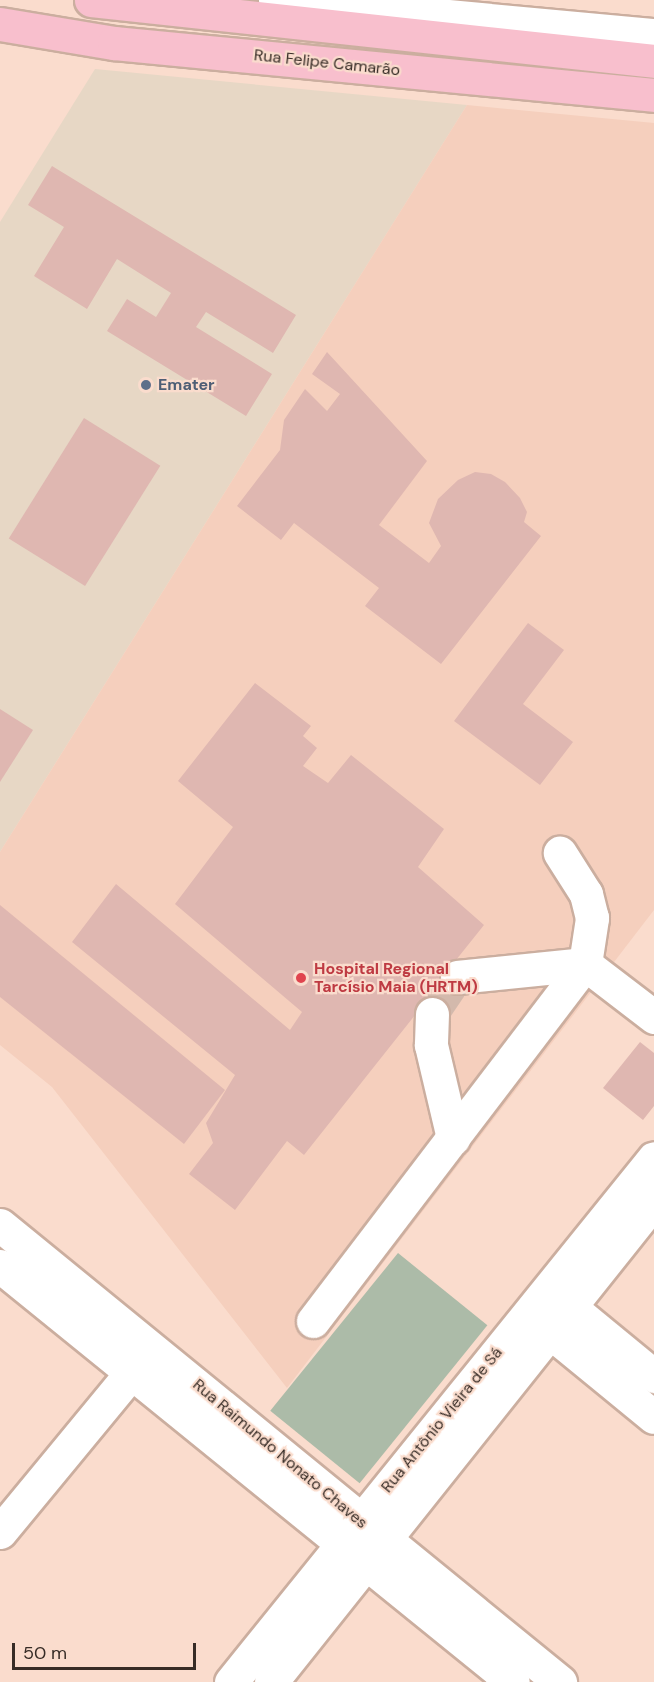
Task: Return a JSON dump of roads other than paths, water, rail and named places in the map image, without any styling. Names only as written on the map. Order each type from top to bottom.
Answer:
[{"type":"main road","points":[[91,0],[654,61]]},
{"type":"main road","name":"Rua Felipe Camarão","points":[[0,24],[114,43],[654,95]]},
{"type":"street","points":[[275,0],[654,34]]},
{"type":"street","points":[[313,1321],[585,964],[592,918],[586,894],[560,852]]},
{"type":"street","points":[[457,977],[585,964],[654,1017]]},
{"type":"street","points":[[432,1014],[431,1046],[453,1138]]},
{"type":"street","name":"Rua Antônio Vieira de Sá","points":[[271,1682],[363,1542],[654,1158]]},
{"type":"street","name":"Rua Antônio Vieira de Sá","points":[[231,1682],[363,1542],[549,1332],[654,1201]]},
{"type":"street","name":"Rua Raimundo Nonato Chaves","points":[[0,1225],[152,1347],[513,1682]]},
{"type":"street","name":"Rua Raimundo Nonato Chaves","points":[[0,1266],[131,1373],[560,1682]]},
{"type":"street","points":[[570,1307],[654,1376]]},
{"type":"street","points":[[549,1332],[654,1417]]},
{"type":"street","points":[[0,1532],[152,1347]]},
{"type":"tunnel","points":[[432,1014],[457,977]]},
{"type":"place","name":"Emater","points":[[146,385]]},
{"type":"place","name":"Hospital Regional Tarcísio Maia (HRTM)","points":[[301,978]]}]
